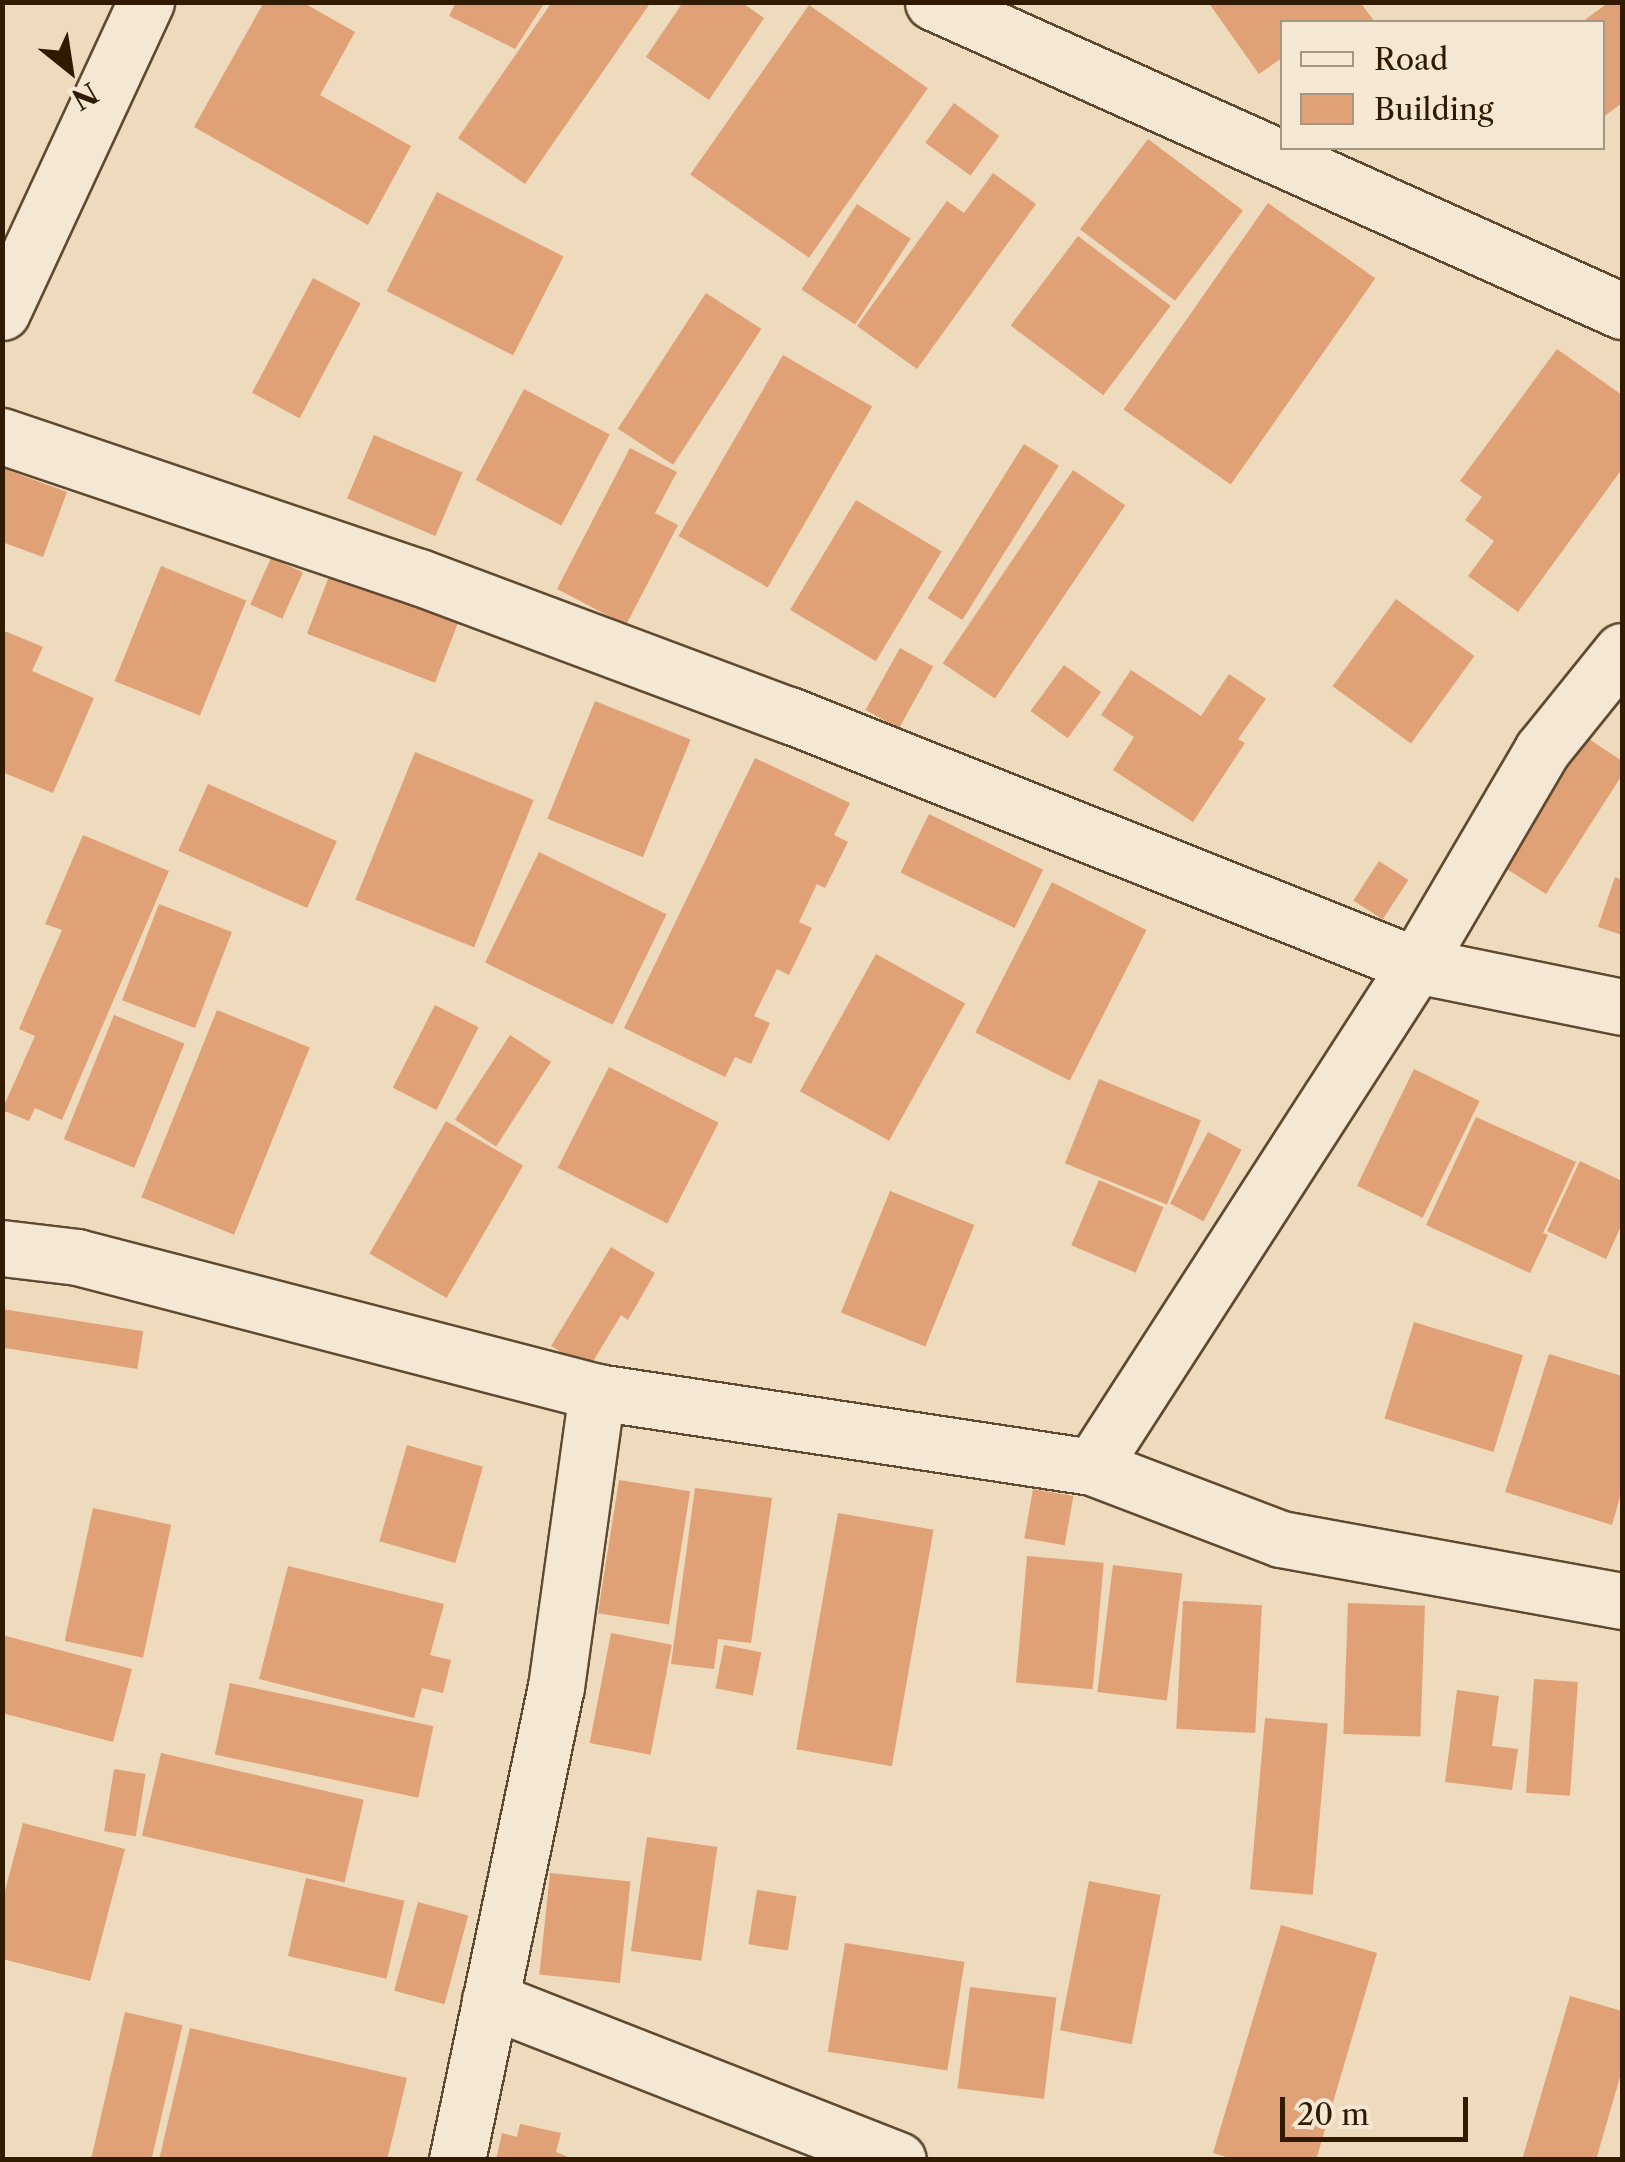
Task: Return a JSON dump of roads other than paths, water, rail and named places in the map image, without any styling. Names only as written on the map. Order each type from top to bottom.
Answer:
[{"type":"street","points":[[2,312],[146,2]]},
{"type":"street","points":[[934,2],[1016,19],[1305,165],[1622,311]]},
{"type":"street","points":[[2,436],[419,577],[696,680],[1416,965],[1622,1006]]},
{"type":"street","points":[[1092,1467],[1416,965],[1542,750],[1622,651]]},
{"type":"street","points":[[2,1248],[77,1257],[597,1392],[1092,1467],[1281,1540],[1622,1601]]},
{"type":"street","points":[[457,2160],[556,1687],[597,1392]]},
{"type":"street","points":[[490,2000],[898,2160]]}]
